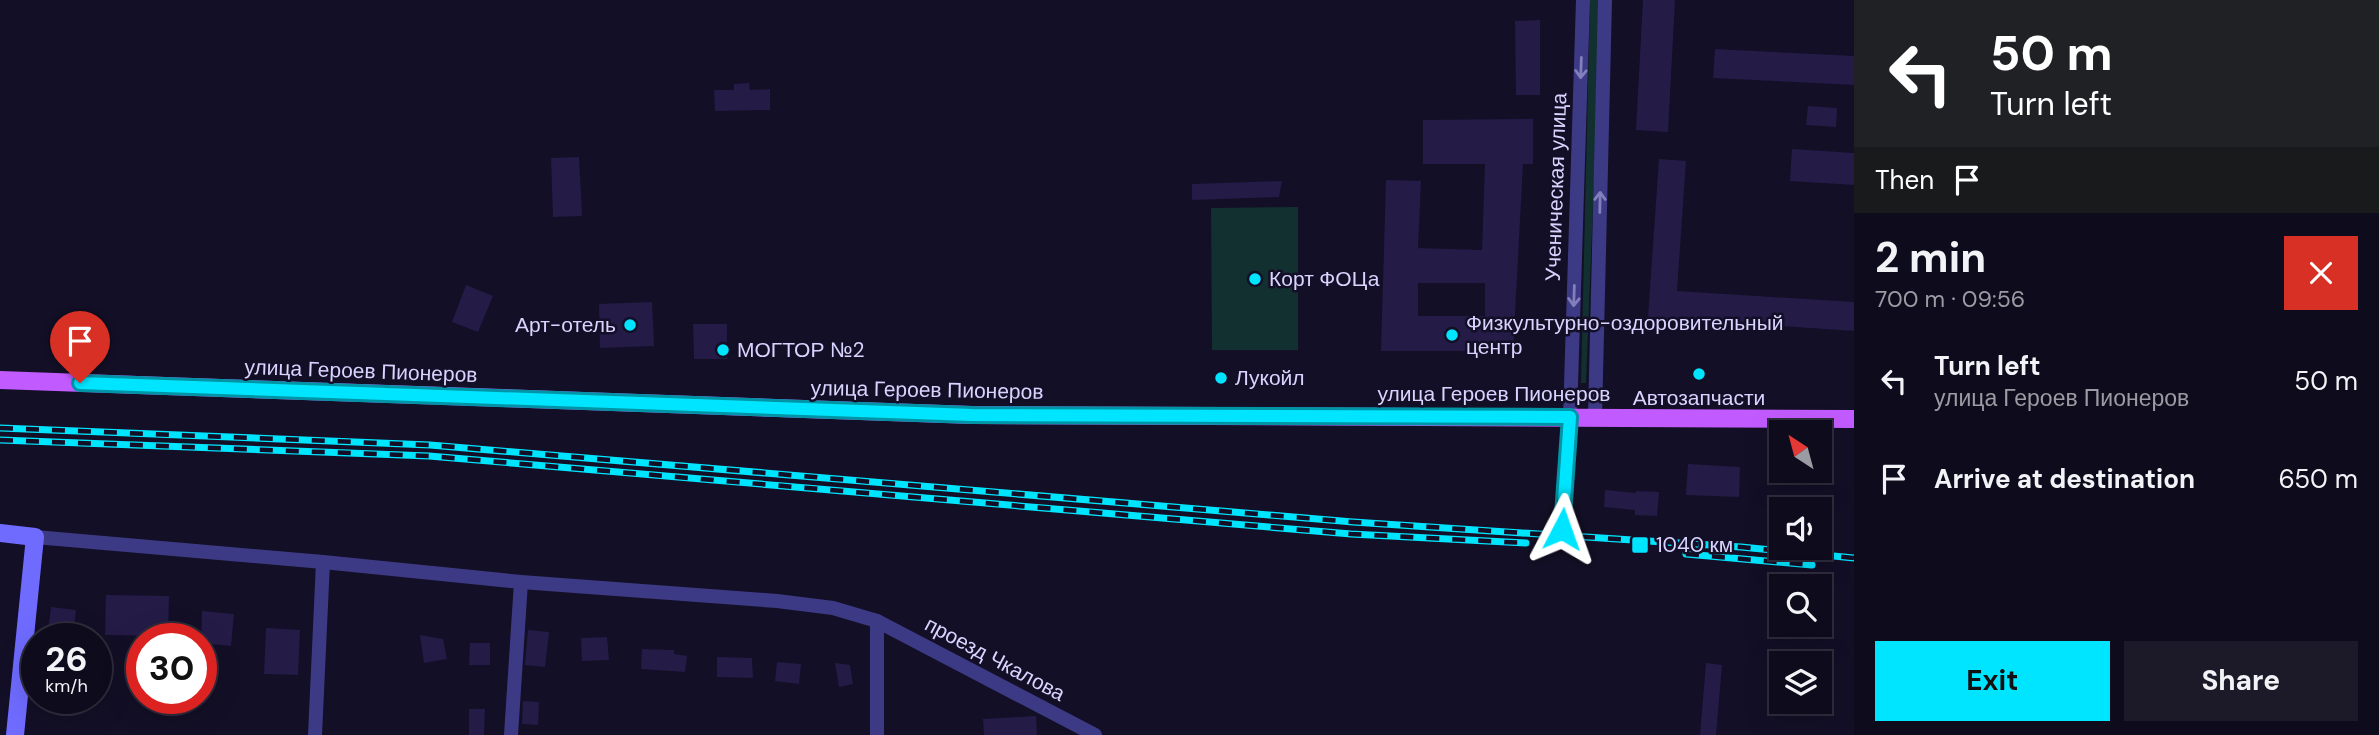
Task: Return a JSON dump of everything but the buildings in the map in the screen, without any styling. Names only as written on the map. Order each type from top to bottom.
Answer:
[{"type":"main road","name":"улица Героев Пионеров","points":[[0,380],[972,415],[1854,419]]},
{"type":"street","name":"Ученическая улица","points":[[1562,529],[1570,417],[1583,0]]},
{"type":"street","name":"Ученическая улица","points":[[1595,417],[1605,0]]},
{"type":"street","points":[[0,533],[833,608],[877,621],[877,735]]},
{"type":"street","points":[[16,735],[35,537]]},
{"type":"street","points":[[315,735],[323,562]]},
{"type":"street","points":[[510,735],[521,582]]},
{"type":"street","name":"проезд Чкалова","points":[[877,621],[1095,735]]},
{"type":"green space","points":[[1590,0],[1601,0],[1586,383],[1581,383]]},
{"type":"green space","name":"Корт ФОЦа","points":[[1298,207],[1298,350],[1212,350],[1211,208]]},
{"type":"railway","points":[[0,428],[430,445],[1353,522],[1741,547],[1854,558]]},
{"type":"railway","points":[[0,440],[429,456],[1351,534],[1526,543]]},
{"type":"railway","points":[[1686,554],[1812,565]]},
{"type":"place","name":"Корт ФОЦа","points":[[1255,279]]},
{"type":"place","name":"Арт-отель","points":[[630,325]]},
{"type":"place","name":"Физкультурно-оздоровительный центр","points":[[1452,335]]},
{"type":"place","name":"МОГТОР №2","points":[[723,350]]},
{"type":"place","name":"Автозапчасти","points":[[1699,374]]},
{"type":"place","name":"Лукойл","points":[[1221,378]]},
{"type":"place","name":"1040 км","points":[[1640,545]]},
{"type":"route","points":[[80,383],[972,415],[1570,417],[1562,529]]}]
